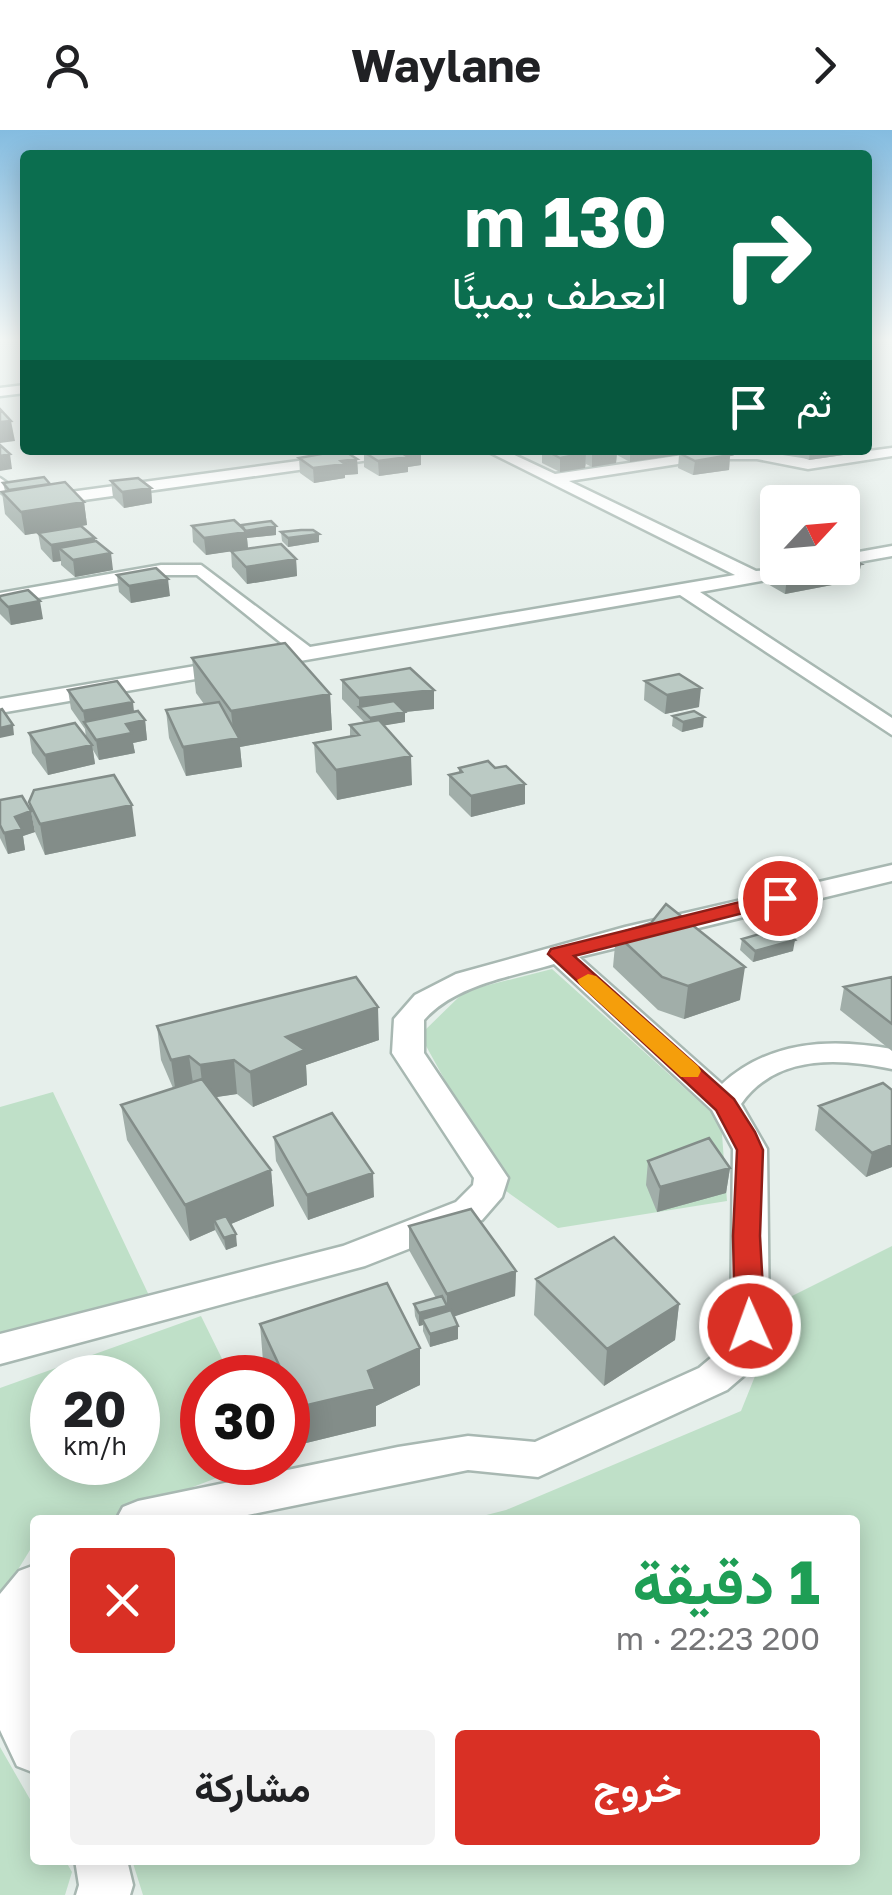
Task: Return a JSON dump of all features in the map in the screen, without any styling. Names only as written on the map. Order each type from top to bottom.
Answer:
[{"type":"street","points":[[0,483],[18,498],[41,500],[379,455]]},
{"type":"street","points":[[502,455],[754,577]]},
{"type":"street","points":[[555,480],[710,455],[756,455],[808,464],[871,455]]},
{"type":"street","points":[[860,557],[892,551]]},
{"type":"street","points":[[0,600],[162,570],[200,570],[307,654]]},
{"type":"street","points":[[0,706],[760,576]]},
{"type":"street","points":[[685,590],[892,728]]},
{"type":"street","points":[[0,1349],[352,1256],[469,1210],[490,1189],[491,1178],[408,1053],[409,1019],[425,1000],[466,980],[558,954],[892,873]]},
{"type":"street","points":[[162,1515],[468,1453],[538,1460],[713,1379],[741,1355],[750,1326],[750,1150],[725,1104],[558,954]]},
{"type":"street","points":[[725,1104],[741,1080],[807,1055],[844,1050],[892,1059]]},
{"type":"street","points":[[30,1592],[14,1612],[4,1663],[23,1733],[30,1742]]},
{"type":"street","points":[[101,1865],[106,1885],[103,1895]]},
{"type":"green space","points":[[552,969],[721,1121],[727,1201],[558,1228],[506,1191],[420,1035],[465,991]]},
{"type":"green space","points":[[53,1092],[154,1306],[0,1346],[0,1107]]},
{"type":"green space","points":[[892,1246],[892,1895],[143,1895],[134,1865],[860,1865],[860,1515],[486,1515],[741,1411],[786,1299]]},
{"type":"green space","points":[[201,1316],[220,1355],[180,1355],[180,1485],[198,1485],[119,1515],[30,1515],[30,1550],[0,1599],[0,1388],[30,1377],[30,1485],[160,1485],[160,1355],[92,1355]]},
{"type":"green space","points":[[0,1747],[30,1799],[30,1865],[68,1865],[72,1872],[65,1895],[0,1895]]},
{"type":"building","points":[[351,455],[357,459],[313,468],[299,458]]},
{"type":"building","points":[[369,455],[408,457],[378,461]]},
{"type":"building","points":[[683,455],[730,455],[695,461]]},
{"type":"building","points":[[44,477],[50,484],[9,490],[3,483]]},
{"type":"building","points":[[138,478],[151,488],[122,492],[111,481]]},
{"type":"building","points":[[65,482],[84,502],[21,512],[2,492]]},
{"type":"building","points":[[234,520],[247,532],[204,538],[192,526]]},
{"type":"building","points":[[271,521],[276,526],[245,531],[242,525]]},
{"type":"building","points":[[81,526],[95,538],[51,545],[38,533]]},
{"type":"building","points":[[313,530],[319,534],[288,538],[281,532]]},
{"type":"building","points":[[96,541],[111,553],[73,560],[59,548]]},
{"type":"building","points":[[281,544],[296,559],[246,567],[231,551]]},
{"type":"building","points":[[156,568],[168,579],[129,586],[117,575]]},
{"type":"building","points":[[28,590],[40,601],[8,607],[0,599],[0,596]]},
{"type":"building","points":[[285,643],[330,694],[231,711],[192,658]]},
{"type":"building","points":[[410,668],[434,690],[359,698],[342,680]]},
{"type":"building","points":[[679,674],[701,688],[667,695],[645,681]]},
{"type":"building","points":[[117,681],[133,702],[83,711],[68,690]]},
{"type":"building","points":[[394,701],[405,712],[370,718],[359,707]]},
{"type":"building","points":[[219,702],[239,738],[183,747],[166,710]]},
{"type":"building","points":[[2,709],[13,725],[0,728]]},
{"type":"building","points":[[138,711],[145,720],[126,724],[132,733],[96,740],[84,722]]},
{"type":"building","points":[[694,711],[704,717],[683,722],[673,716]]},
{"type":"building","points":[[379,720],[411,756],[336,770],[314,743],[359,735],[350,725]]},
{"type":"building","points":[[75,723],[92,745],[45,755],[29,733]]},
{"type":"building","points":[[488,761],[495,768],[506,766],[525,784],[471,796],[449,775],[462,772],[459,768]]},
{"type":"building","points":[[114,775],[132,805],[40,824],[29,802],[34,790]]},
{"type":"building","points":[[22,796],[31,811],[15,817],[22,829],[4,833],[0,825],[0,800]]},
{"type":"building","points":[[666,904],[745,967],[688,986],[662,977],[616,934],[651,923]]},
{"type":"building","points":[[781,928],[795,940],[755,951],[742,939]]},
{"type":"building","points":[[356,977],[378,1007],[286,1037],[305,1050],[250,1072],[234,1060],[200,1065],[189,1056],[171,1060],[157,1026]]},
{"type":"building","points":[[892,977],[892,1024],[844,987]]},
{"type":"building","points":[[202,1079],[271,1170],[185,1205],[121,1105]]},
{"type":"building","points":[[883,1083],[892,1090],[892,1145],[872,1153],[819,1106]]},
{"type":"building","points":[[332,1113],[373,1173],[307,1195],[274,1137]]},
{"type":"building","points":[[709,1138],[730,1168],[660,1187],[648,1161]]},
{"type":"building","points":[[471,1209],[516,1271],[447,1294],[409,1226]]},
{"type":"building","points":[[226,1216],[236,1234],[224,1238],[214,1220]]},
{"type":"building","points":[[614,1237],[679,1304],[607,1349],[536,1279]]},
{"type":"building","points":[[387,1283],[420,1348],[368,1371],[375,1389],[310,1404],[310,1355],[274,1355],[260,1324]]},
{"type":"building","points":[[442,1296],[447,1306],[419,1313],[414,1304]]},
{"type":"building","points":[[451,1310],[458,1326],[430,1334],[422,1319]]},
{"type":"slow traffic","points":[[588,980],[689,1071]]},
{"type":"route","points":[[750,1326],[750,1150],[742,1132],[725,1104],[558,954],[780,898]]}]
